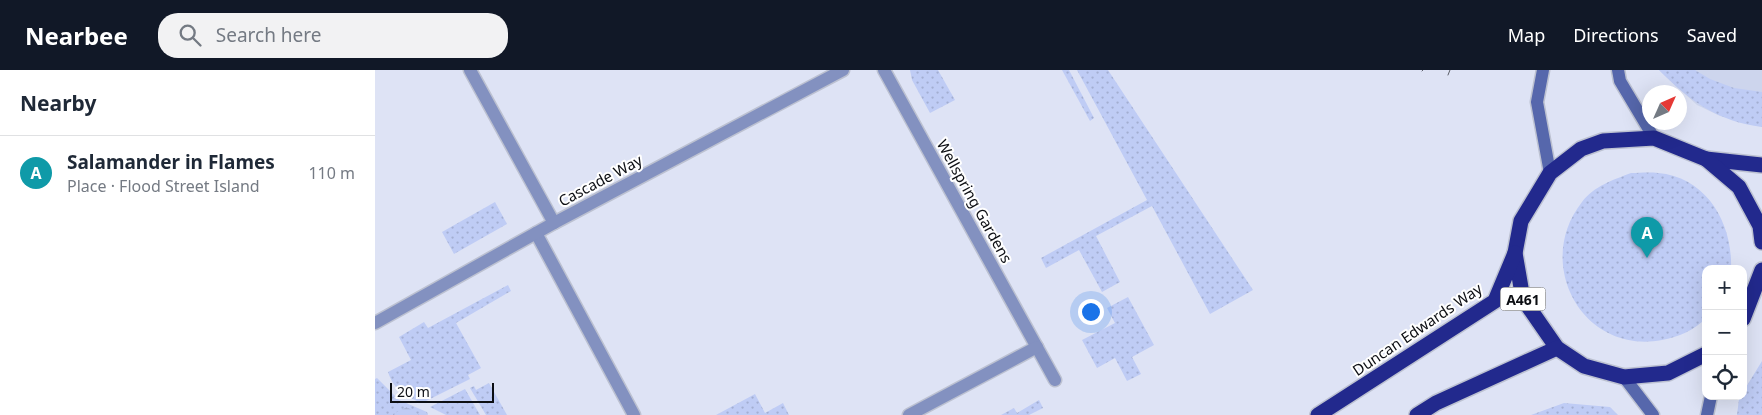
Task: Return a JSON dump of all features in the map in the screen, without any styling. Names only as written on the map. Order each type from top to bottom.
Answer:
[{"type":"highway","name":"A461","points":[[1704,355],[1669,373],[1624,377],[1584,366],[1557,348],[1523,299],[1515,254],[1521,221],[1550,174],[1581,149],[1603,141],[1654,138],[1706,159],[1762,165]]},
{"type":"highway","name":"A461","points":[[1706,159],[1739,187],[1760,226],[1762,242]]},
{"type":"highway","name":"Duncan Edwards Way","points":[[1318,415],[1495,301],[1515,254]]},
{"type":"highway","points":[[1747,311],[1762,270]]},
{"type":"highway","points":[[1747,313],[1762,299]]},
{"type":"highway","points":[[1417,415],[1436,403],[1557,348]]},
{"type":"street","points":[[471,70],[554,223]]},
{"type":"street","name":"Cascade Way","points":[[375,324],[554,223],[843,70]]},
{"type":"street","name":"Wellspring Gardens","points":[[884,70],[1055,380]]},
{"type":"street","points":[[1543,70],[1537,102],[1550,174]]},
{"type":"street","points":[[1618,70],[1620,81],[1654,138]]},
{"type":"street","points":[[536,233],[634,415]]},
{"type":"street","points":[[909,415],[1037,347]]},
{"type":"street","points":[[1624,377],[1653,415]]},
{"type":"street","points":[[1707,415],[1710,400]]},
{"type":"shaded area","points":[[1659,70],[1762,70],[1762,127],[1720,116],[1697,105],[1687,96],[1687,85],[1675,85]]},
{"type":"green space","points":[[910,70],[938,70],[955,100],[930,113],[912,80]]},
{"type":"green space","points":[[1062,70],[1069,70],[1094,118],[1090,121]]},
{"type":"green space","points":[[1077,70],[1108,70],[1253,290],[1210,314],[1152,206],[1096,236],[1120,282],[1102,292],[1079,250],[1046,268],[1041,258],[1147,200]]},
{"type":"green space","points":[[1659,70],[1695,70],[1710,79],[1734,88],[1762,92],[1762,127],[1718,115],[1687,96],[1687,85],[1674,85]]},
{"type":"green space","points":[[1631,173],[1655,173],[1675,176],[1690,183],[1703,193],[1714,206],[1722,220],[1727,236],[1731,265],[1702,265],[1702,322],[1686,332],[1662,340],[1634,341],[1609,333],[1589,319],[1574,300],[1565,277],[1563,252],[1568,226],[1587,196],[1611,181]]},
{"type":"green space","points":[[495,202],[507,224],[454,254],[442,232]]},
{"type":"green space","points":[[508,285],[511,291],[456,323],[481,368],[468,375],[470,379],[422,403],[405,395],[397,388],[388,372],[411,360],[399,337],[424,322],[428,328]]},
{"type":"green space","points":[[1128,297],[1154,345],[1132,357],[1141,374],[1127,381],[1115,358],[1097,368],[1082,340],[1115,323],[1107,308]]},
{"type":"green space","points":[[1762,361],[1762,415],[1737,415],[1739,400],[1747,400],[1747,385]]},
{"type":"green space","points":[[377,378],[399,400],[427,412],[428,415],[375,415],[375,379]]},
{"type":"green space","points":[[489,383],[507,415],[486,415],[470,388],[474,386],[476,390]]},
{"type":"green space","points":[[465,389],[480,415],[446,415],[430,407]]},
{"type":"green space","points":[[755,394],[765,413],[783,403],[789,415],[716,415]]},
{"type":"green space","points":[[1039,400],[1043,408],[1029,415],[1001,415],[1014,408],[1017,413]]},
{"type":"green space","points":[[1564,403],[1610,407],[1618,415],[1531,415]]},
{"type":"green space","points":[[407,407],[419,415],[391,415]]},
{"type":"tram line","points":[[1448,75],[1450,70]]},
{"type":"place","name":"Salamander in Flames","points":[[1647,258]]}]
